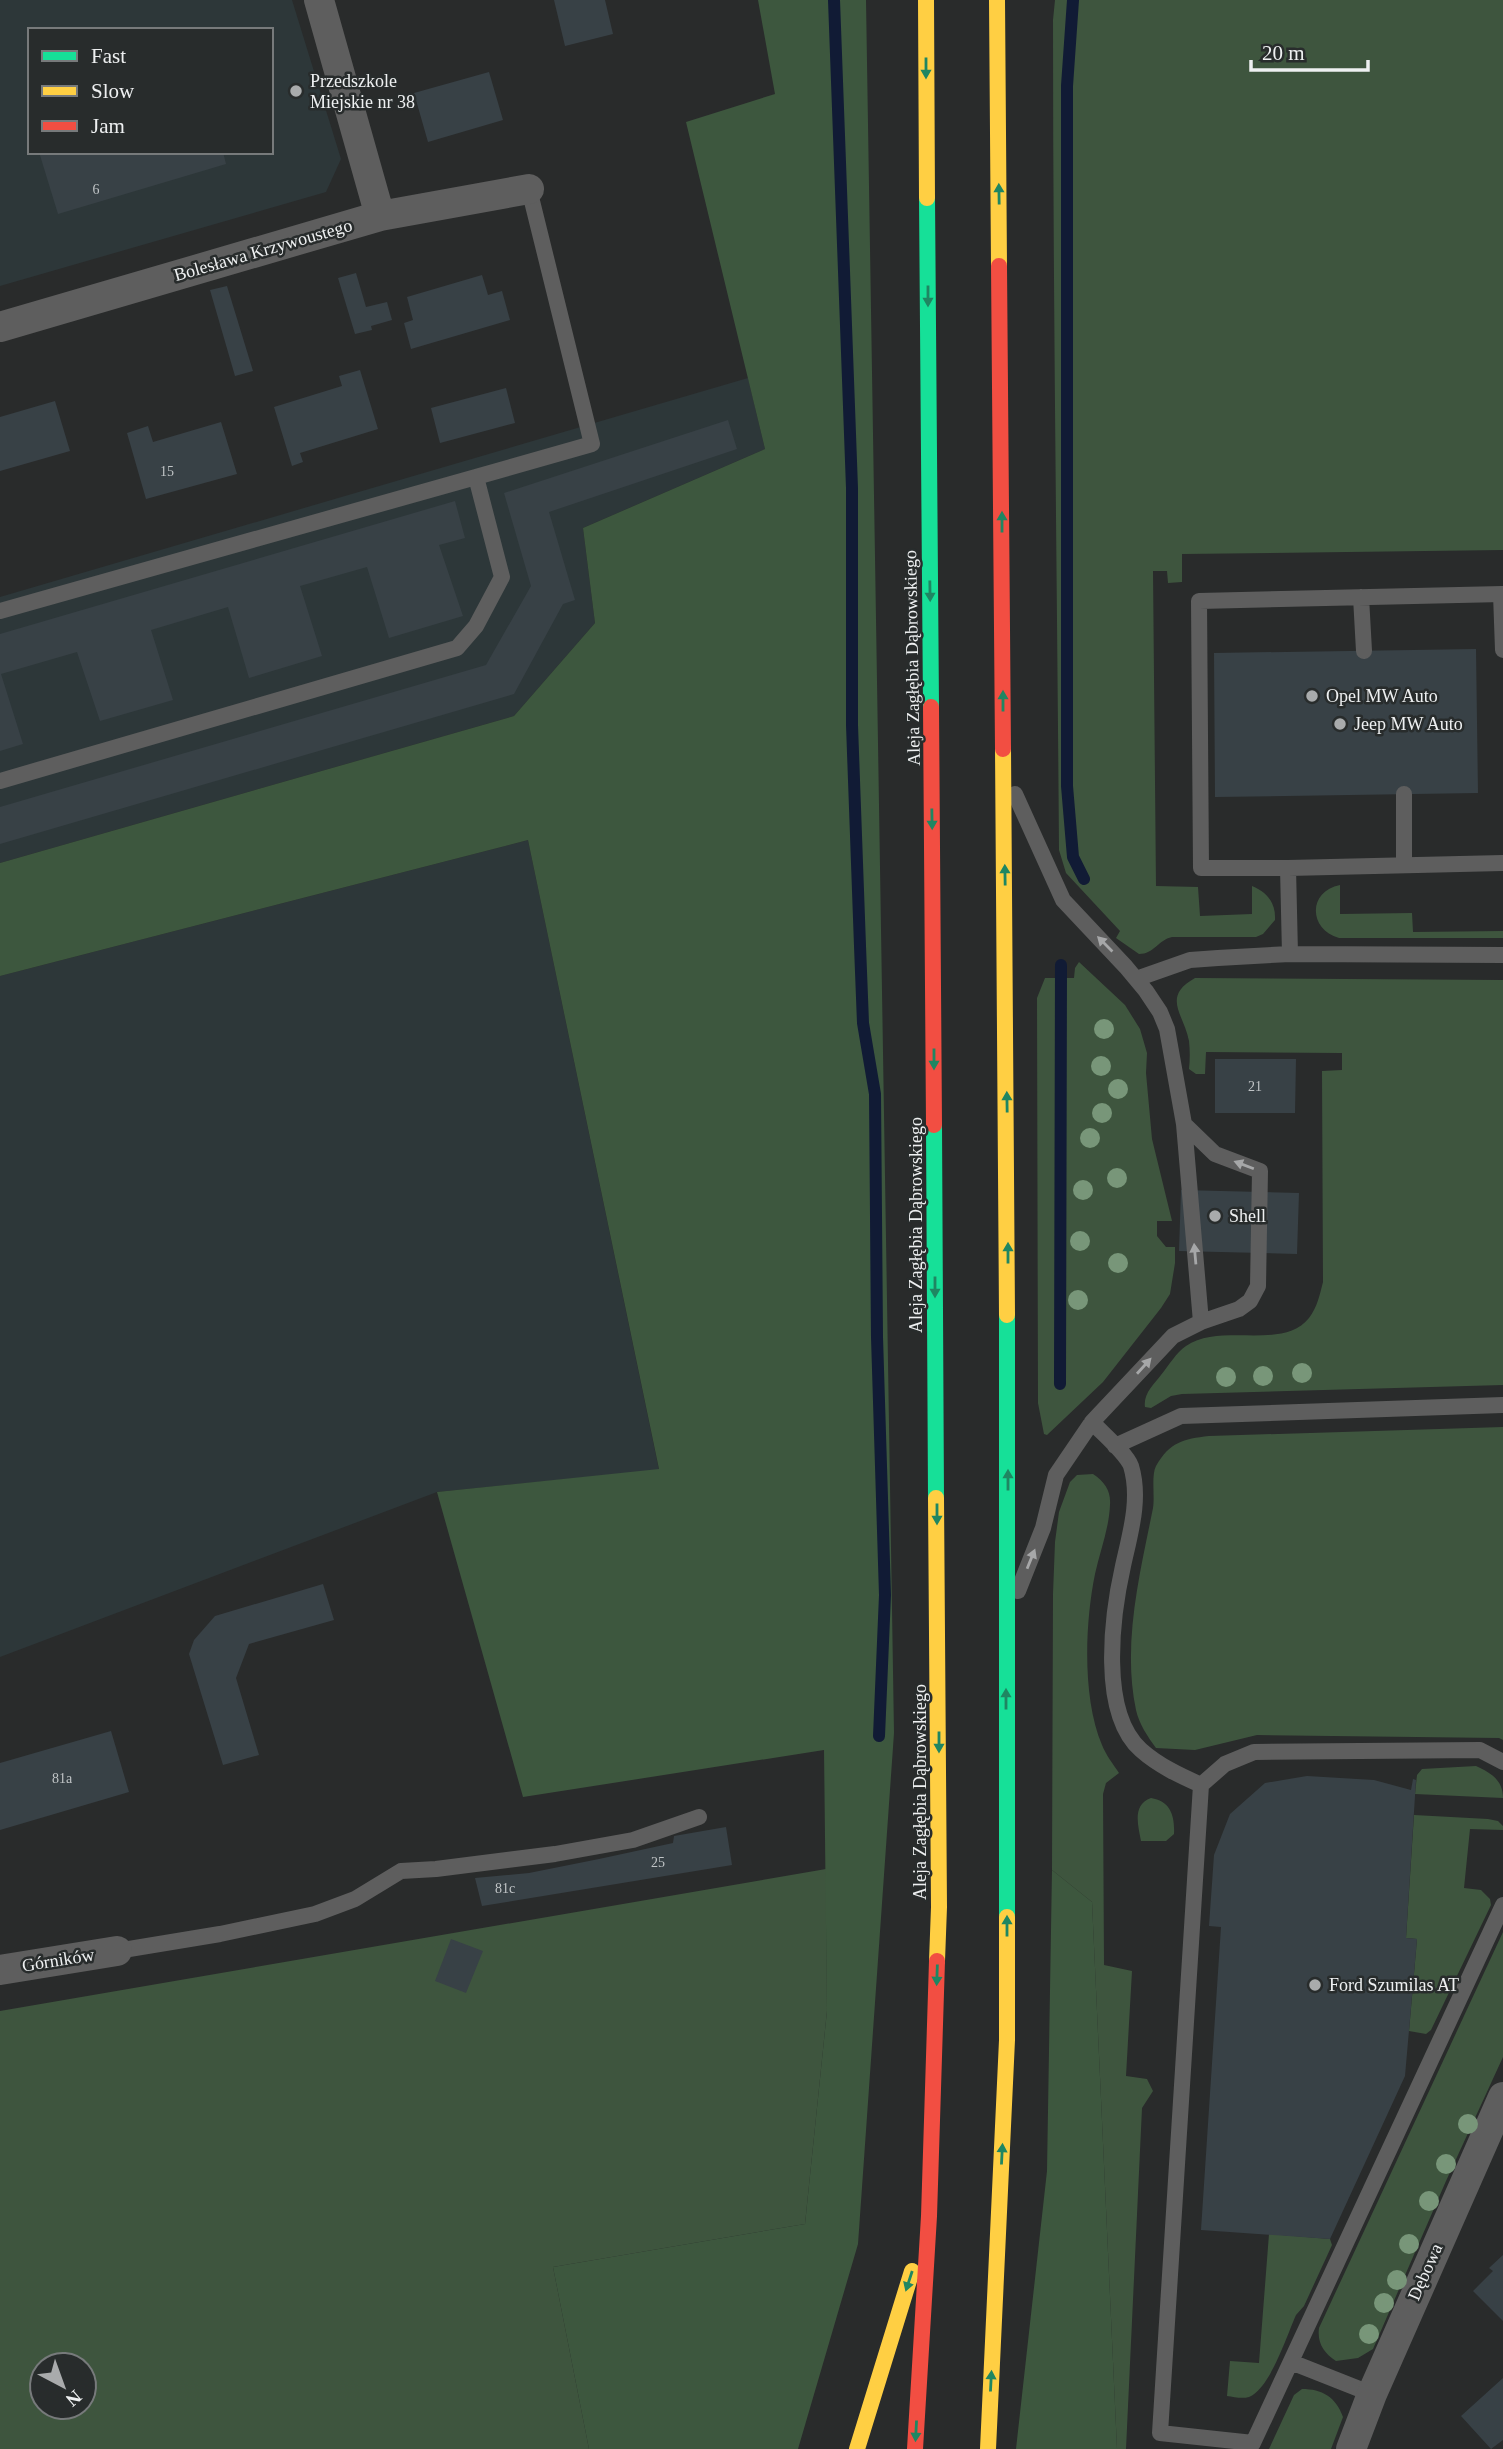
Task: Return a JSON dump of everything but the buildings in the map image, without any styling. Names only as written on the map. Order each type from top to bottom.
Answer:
[{"type":"main road","name":"Aleja Zagłębia Dąbrowskiego","points":[[915,2449],[929,2216],[940,1907],[926,0]]},
{"type":"main road","points":[[988,2449],[1007,2040],[1006,1622],[1009,1495],[997,0]]},
{"type":"main road","points":[[857,2449],[929,2216]]},
{"type":"street","points":[[320,0],[380,216]]},
{"type":"street","name":"Bolesława Krzywoustego","points":[[0,327],[380,216],[529,189]]},
{"type":"street","name":"Górników","points":[[0,1970],[117,1951]]},
{"type":"street","name":"Dębowa","points":[[1351,2449],[1372,2394],[1503,2098]]},
{"type":"lane","points":[[0,611],[592,443],[529,189]]},
{"type":"lane","points":[[0,781],[457,648],[476,626],[502,577],[476,477]]},
{"type":"lane","points":[[1503,650],[1502,594],[1199,601],[1201,868],[1503,863]]},
{"type":"lane","points":[[1361,597],[1364,651]]},
{"type":"lane","points":[[1004,769],[1063,900],[1136,979],[1160,1013],[1167,1029],[1184,1125],[1200,1322]]},
{"type":"lane","points":[[1404,794],[1404,865]]},
{"type":"lane","points":[[1288,868],[1290,954]]},
{"type":"lane","points":[[1136,979],[1190,960],[1290,954],[1503,955]]},
{"type":"lane","points":[[1006,1622],[1043,1528],[1056,1475],[1092,1422],[1173,1336],[1200,1322],[1239,1309],[1250,1301],[1258,1286],[1260,1171],[1215,1154],[1184,1125]]},
{"type":"lane","points":[[1115,1446],[1181,1416],[1503,1405]]},
{"type":"lane","points":[[1092,1422],[1130,1463],[1135,1500],[1113,1615],[1112,1665],[1115,1698],[1125,1725],[1139,1749],[1180,1776],[1201,1785]]},
{"type":"lane","points":[[1503,1762],[1480,1750],[1254,1752],[1225,1765],[1201,1785],[1160,2433],[1253,2443],[1503,1905]]},
{"type":"lane","points":[[117,1951],[220,1934],[315,1914],[355,1899],[401,1871],[555,1854],[633,1840],[699,1817]]},
{"type":"lane","points":[[1291,2362],[1372,2394]]},
{"type":"shaded area","name":"Przedszkole Miejskie nr 38","points":[[0,0],[292,0],[341,159],[326,192],[0,286]]},
{"type":"shaded area","points":[[748,378],[765,449],[583,528],[595,623],[514,716],[0,863],[0,597]]},
{"type":"shaded area","points":[[528,840],[659,1470],[437,1492],[0,1657],[0,976]]},
{"type":"green space","points":[[758,0],[866,0],[894,1733],[858,2244],[798,2449],[589,2449],[553,2267],[805,2224],[827,2011],[824,1750],[523,1797],[437,1492],[659,1469],[528,840],[0,976],[0,863],[514,716],[595,623],[583,528],[765,449],[686,122],[775,94]]},
{"type":"green space","points":[[1055,0],[1503,0],[1503,550],[1182,554],[1182,582],[1168,583],[1167,571],[1153,571],[1156,886],[1198,887],[1200,916],[1252,914],[1252,886],[1257,888],[1272,903],[1275,920],[1263,934],[1256,937],[1172,937],[1149,952],[1139,954],[1116,938],[1120,931],[1066,873],[1059,850]]},
{"type":"green space","points":[[1340,885],[1340,914],[1412,913],[1413,932],[1503,931],[1503,938],[1339,938],[1322,927],[1316,910],[1322,895]]},
{"type":"green space","points":[[1079,962],[1125,1005],[1140,1029],[1147,1053],[1146,1073],[1152,1139],[1172,1221],[1157,1221],[1157,1236],[1166,1247],[1175,1247],[1175,1263],[1170,1294],[1161,1308],[1103,1382],[1047,1435],[1044,1434],[1038,1403],[1037,998],[1045,978],[1074,978]]},
{"type":"green space","points":[[1195,978],[1503,980],[1503,1385],[1182,1394],[1171,1396],[1151,1408],[1145,1407],[1150,1389],[1186,1346],[1200,1339],[1216,1336],[1268,1335],[1298,1328],[1314,1310],[1323,1282],[1322,1071],[1342,1070],[1342,1053],[1206,1052],[1205,1074],[1196,1074],[1189,1069],[1189,1041],[1177,1006],[1179,992]]},
{"type":"green space","points":[[1503,1427],[1503,1740],[1257,1735],[1195,1750],[1156,1748],[1136,1710],[1132,1685],[1132,1634],[1138,1583],[1153,1508],[1155,1470],[1161,1458],[1172,1447],[1184,1440],[1209,1436]]},
{"type":"green space","points":[[1093,1474],[1106,1487],[1110,1505],[1089,1615],[1088,1683],[1096,1726],[1104,1749],[1119,1773],[1106,1783],[1103,1794],[1104,1965],[1132,1971],[1126,2076],[1147,2079],[1153,2091],[1142,2108],[1126,2449],[1117,2449],[1092,1902],[1052,1870],[1055,1542],[1059,1512],[1070,1482],[1077,1475]]},
{"type":"green space","points":[[1476,1766],[1495,1778],[1501,1786],[1503,1798],[1415,1794],[1417,1775],[1422,1769]]},
{"type":"green space","points":[[1151,1798],[1163,1802],[1172,1815],[1174,1834],[1166,1841],[1141,1841],[1139,1810],[1145,1801]]},
{"type":"green space","points":[[1414,1815],[1488,1819],[1498,1821],[1503,1826],[1503,1830],[1470,1829],[1464,1888],[1481,1890],[1490,1899],[1491,1905],[1431,2030],[1426,2034],[1409,2031],[1417,1939],[1406,1938]]},
{"type":"green space","points":[[826,1869],[827,2011],[805,2224],[553,2267],[589,2449],[0,2449],[0,2011]]},
{"type":"green space","points":[[1052,1870],[1092,1902],[1117,2449],[1016,2449],[1047,2171]]},
{"type":"green space","points":[[1503,1932],[1503,2057],[1373,2349],[1358,2358],[1336,2361],[1322,2347],[1319,2328]]},
{"type":"green space","points":[[1269,2234],[1330,2239],[1332,2245],[1264,2384],[1249,2397],[1227,2396],[1230,2361],[1259,2363]]},
{"type":"green space","points":[[1302,2389],[1322,2393],[1332,2399],[1340,2410],[1343,2417],[1331,2449],[1269,2449],[1294,2395]]},
{"type":"waterway","points":[[834,0],[852,488],[852,725],[860,946],[863,1023],[875,1094],[877,1337],[885,1595],[879,1736]]},
{"type":"waterway","points":[[1073,0],[1067,86],[1067,786],[1073,857],[1084,879]]},
{"type":"waterway","points":[[1060,1384],[1061,965]]},
{"type":"traffic: fast","points":[[927,198],[931,707]]},
{"type":"traffic: fast","points":[[934,1125],[936,1498]]},
{"type":"traffic: fast","points":[[1007,1315],[1007,1917]]},
{"type":"traffic: slow","points":[[926,0],[927,198]]},
{"type":"traffic: slow","points":[[997,0],[999,266]]},
{"type":"traffic: slow","points":[[1003,749],[1007,1315]]},
{"type":"traffic: slow","points":[[936,1498],[939,1907],[937,1961]]},
{"type":"traffic: slow","points":[[988,2449],[1007,2040],[1007,1917]]},
{"type":"traffic: slow","points":[[857,2449],[912,2271]]},
{"type":"traffic: jam","points":[[999,266],[1003,749]]},
{"type":"traffic: jam","points":[[931,707],[934,1125]]},
{"type":"traffic: jam","points":[[915,2449],[929,2216],[937,1961]]},
{"type":"place","name":"Przedszkole Miejskie nr 38","points":[[296,91]]},
{"type":"place","name":"Opel MW Auto","points":[[1312,696]]},
{"type":"place","name":"Jeep MW Auto","points":[[1340,724]]},
{"type":"place","name":"Shell","points":[[1215,1216]]},
{"type":"place","name":"Ford Szumilas AT","points":[[1315,1985]]}]
